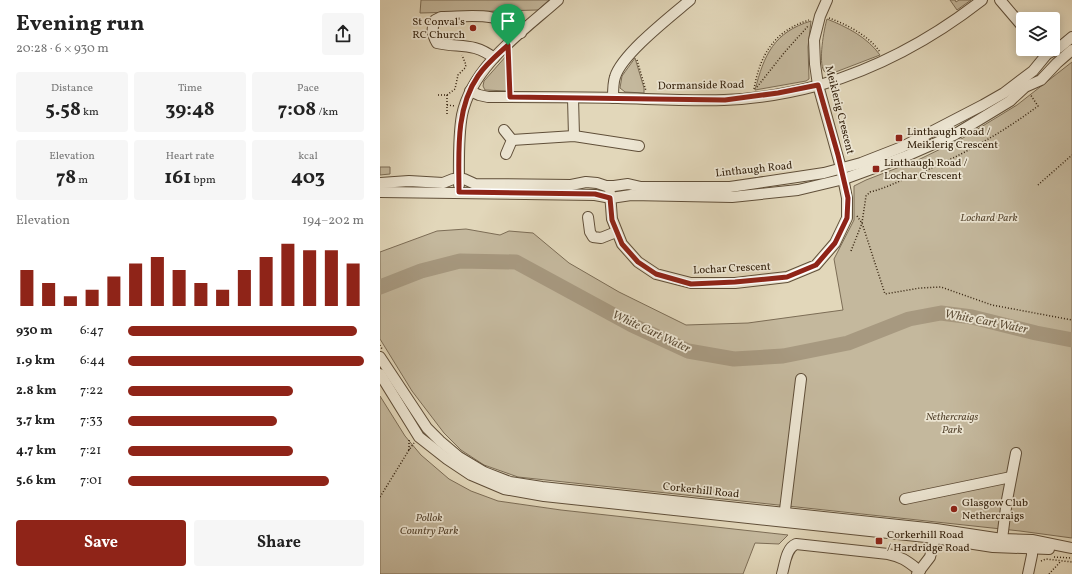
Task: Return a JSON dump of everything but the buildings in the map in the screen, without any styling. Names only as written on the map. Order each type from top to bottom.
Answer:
[{"type":"street","points":[[459,192],[462,113],[470,91],[478,76],[494,58],[558,0]]},
{"type":"street","points":[[613,98],[615,76],[628,55],[690,0]]},
{"type":"street","name":"Meiklerig Crescent","points":[[827,0],[820,16],[814,40],[815,64],[818,85],[844,179]]},
{"type":"street","name":"Dormanside Road","points":[[470,91],[478,95],[488,97],[725,100],[772,94],[818,85],[853,74],[886,60],[920,43],[958,19],[982,0]]},
{"type":"street","points":[[1000,0],[1016,19]]},
{"type":"street","points":[[494,58],[471,46],[437,43],[433,36],[432,26],[435,20],[441,17],[488,16],[510,23],[521,33]]},
{"type":"street","name":"Linthaugh Road","points":[[1060,47],[1072,37]]},
{"type":"street","name":"Linthaugh Road","points":[[380,192],[595,194],[610,198],[631,195],[732,197],[798,190],[844,179],[904,157],[954,135],[1010,101],[1025,87],[1041,80],[1072,50]]},
{"type":"street","name":"Linthaugh Road","points":[[380,183],[409,181],[443,183],[454,179],[464,179],[475,184],[571,185],[586,182],[597,183],[610,187],[628,184],[641,187],[730,187],[824,173],[861,163],[902,147],[983,105],[1004,93],[1033,71],[1042,56]]},
{"type":"street","points":[[1049,56],[1057,63]]},
{"type":"street","points":[[573,98],[574,136]]},
{"type":"street","points":[[504,130],[512,140]]},
{"type":"street","points":[[512,140],[574,136],[639,146]]},
{"type":"street","points":[[506,154],[512,140]]},
{"type":"street","name":"Lochar Crescent","points":[[610,187],[612,220],[622,244],[638,262],[656,274],[691,284],[735,282],[787,277],[816,265],[835,243],[847,218],[848,198],[844,179]]},
{"type":"street","points":[[588,217],[592,237],[601,238],[616,232]]},
{"type":"street","name":"Corkerhill Road","points":[[380,357],[427,428],[440,441],[459,457],[484,472],[510,482],[784,517],[936,534],[1002,539],[1072,552]]},
{"type":"street","name":"Corkerhill Road","points":[[380,374],[419,437],[447,460],[471,475],[504,489],[544,496],[784,517]]},
{"type":"street","points":[[784,517],[801,379]]},
{"type":"street","points":[[1002,539],[1016,453]]},
{"type":"street","points":[[905,499],[1011,477]]},
{"type":"street","points":[[782,574],[789,549],[796,544],[899,556],[907,560],[918,573],[930,557],[936,534]]},
{"type":"street","name":"Corkerhill Road","points":[[936,534],[993,546],[1032,544],[1072,548]]},
{"type":"street","points":[[1028,574],[1032,544]]},
{"type":"path","points":[[811,23],[784,53],[754,92],[759,66],[771,45],[779,36],[789,29],[815,18]]},
{"type":"path","points":[[831,18],[859,32],[879,50]]},
{"type":"path","points":[[508,45],[510,97]]},
{"type":"path","points":[[438,95],[447,96],[455,89],[458,75],[466,65],[462,58],[462,46]]},
{"type":"path","points":[[634,50],[646,88]]},
{"type":"path","points":[[851,251],[862,223],[866,196],[870,192],[930,170],[1014,124],[1038,106],[1030,93]]},
{"type":"path","points":[[447,96],[447,115]]},
{"type":"path","points":[[447,105],[459,106]]},
{"type":"path","points":[[1038,185],[1072,155]]},
{"type":"path","points":[[857,216],[862,223],[884,294],[920,288],[941,287],[992,305],[1072,320]]},
{"type":"path","points":[[380,497],[409,450]]},
{"type":"path","points":[[1038,564],[1042,560],[1046,559],[1072,562]]},
{"type":"path","points":[[1050,574],[1061,561]]},
{"type":"green space","points":[[421,0],[549,0],[538,10],[420,13]]},
{"type":"green space","points":[[950,0],[955,0],[956,2],[959,0],[971,0],[957,10]]},
{"type":"green space","points":[[827,19],[856,33],[869,43],[880,55],[833,73],[825,72],[822,67],[822,53],[823,37]]},
{"type":"green space","points":[[811,21],[808,47],[809,79],[806,81],[755,90],[762,66],[772,46],[779,38],[788,32]]},
{"type":"green space","points":[[507,55],[508,91],[485,90],[483,86],[484,81]]},
{"type":"green space","points":[[635,58],[644,88],[644,93],[625,92],[620,88],[622,76]]},
{"type":"green space","name":"Nethercraigs Park","points":[[1072,62],[1072,538],[1020,531],[518,477],[484,465],[461,450],[444,433],[412,391],[380,339],[380,252],[437,231],[466,229],[500,235],[509,231],[533,233],[569,263],[619,292],[686,325],[748,323],[843,310],[834,259],[854,220],[854,186],[918,160],[963,138],[1017,105]]},
{"type":"green space","points":[[380,167],[390,167],[390,174],[380,175]]},
{"type":"green space","name":"Pollok Country Park","points":[[380,396],[405,436],[421,455],[449,479],[471,491],[498,501],[561,510],[788,535],[779,544],[755,543],[743,574],[380,574]]},
{"type":"waterway","name":"White Cart Water","points":[[380,287],[421,271],[460,261],[516,262],[632,325],[688,351],[734,359],[783,356],[848,343],[909,319],[941,313],[972,317],[1036,333],[1072,340]]},
{"type":"place","name":"St Conval's RC Church","points":[[473,28]]},
{"type":"place","name":"Linthaugh Road / Meiklerig Crescent","points":[[899,138]]},
{"type":"place","name":"Linthaugh Road / Lochar Crescent","points":[[876,169]]},
{"type":"place","name":"Glasgow Club Nethercraigs","points":[[954,509]]},
{"type":"place","name":"Corkerhill Road / Hardridge Road","points":[[879,541]]},
{"type":"route","points":[[508,45],[510,97],[725,100],[754,97],[818,85],[838,155],[848,198],[847,218],[835,243],[816,265],[787,277],[735,282],[691,284],[656,274],[638,262],[622,244],[616,232],[612,220],[610,198],[595,194],[459,192],[459,142],[462,113],[470,91],[478,76],[508,45]]},
{"type":"park label","name":"Lochard Park","points":[[989,218]]}]
